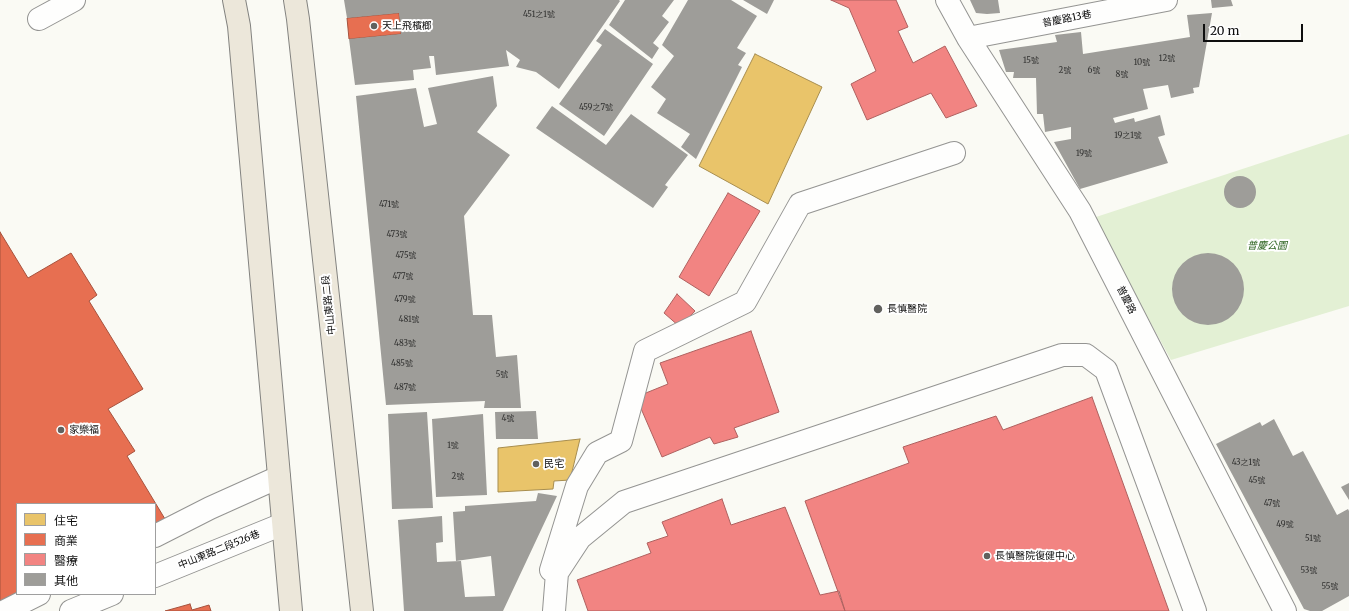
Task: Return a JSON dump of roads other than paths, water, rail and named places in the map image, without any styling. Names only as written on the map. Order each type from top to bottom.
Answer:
[{"type":"main road","points":[[234,0],[239,26],[291,611]]},
{"type":"main road","name":"中山東路二段","points":[[295,0],[362,611]]},
{"type":"lane","points":[[39,19],[74,0]]},
{"type":"lane","name":"普慶路","points":[[947,0],[968,38],[1080,210],[1285,611]]},
{"type":"lane","name":"普慶路13巷","points":[[968,38],[1166,0]]},
{"type":"lane","points":[[538,611],[577,486],[597,453],[621,441],[645,351],[746,302],[800,204],[954,153]]},
{"type":"lane","points":[[554,611],[557,573],[580,538],[624,502],[1062,355],[1086,355],[1106,370],[1195,611]]},
{"type":"lane","points":[[156,535],[210,508],[279,477]]},
{"type":"lane","name":"中山東路二段526巷","points":[[156,576],[283,524]]},
{"type":"lane","points":[[5,611],[37,595]]},
{"type":"lane","points":[[71,611],[110,595]]},
{"type":"place","name":"天上飛檳榔","points":[[374,26]]},
{"type":"place","name":"長慎醫院","points":[[878,309]]},
{"type":"place","name":"家樂福","points":[[61,430]]},
{"type":"place","name":"民宅","points":[[536,464]]},
{"type":"place","name":"長慎醫院復健中心","points":[[987,556]]},
{"type":"park label","name":"普慶公園","points":[[1267,246]]}]
